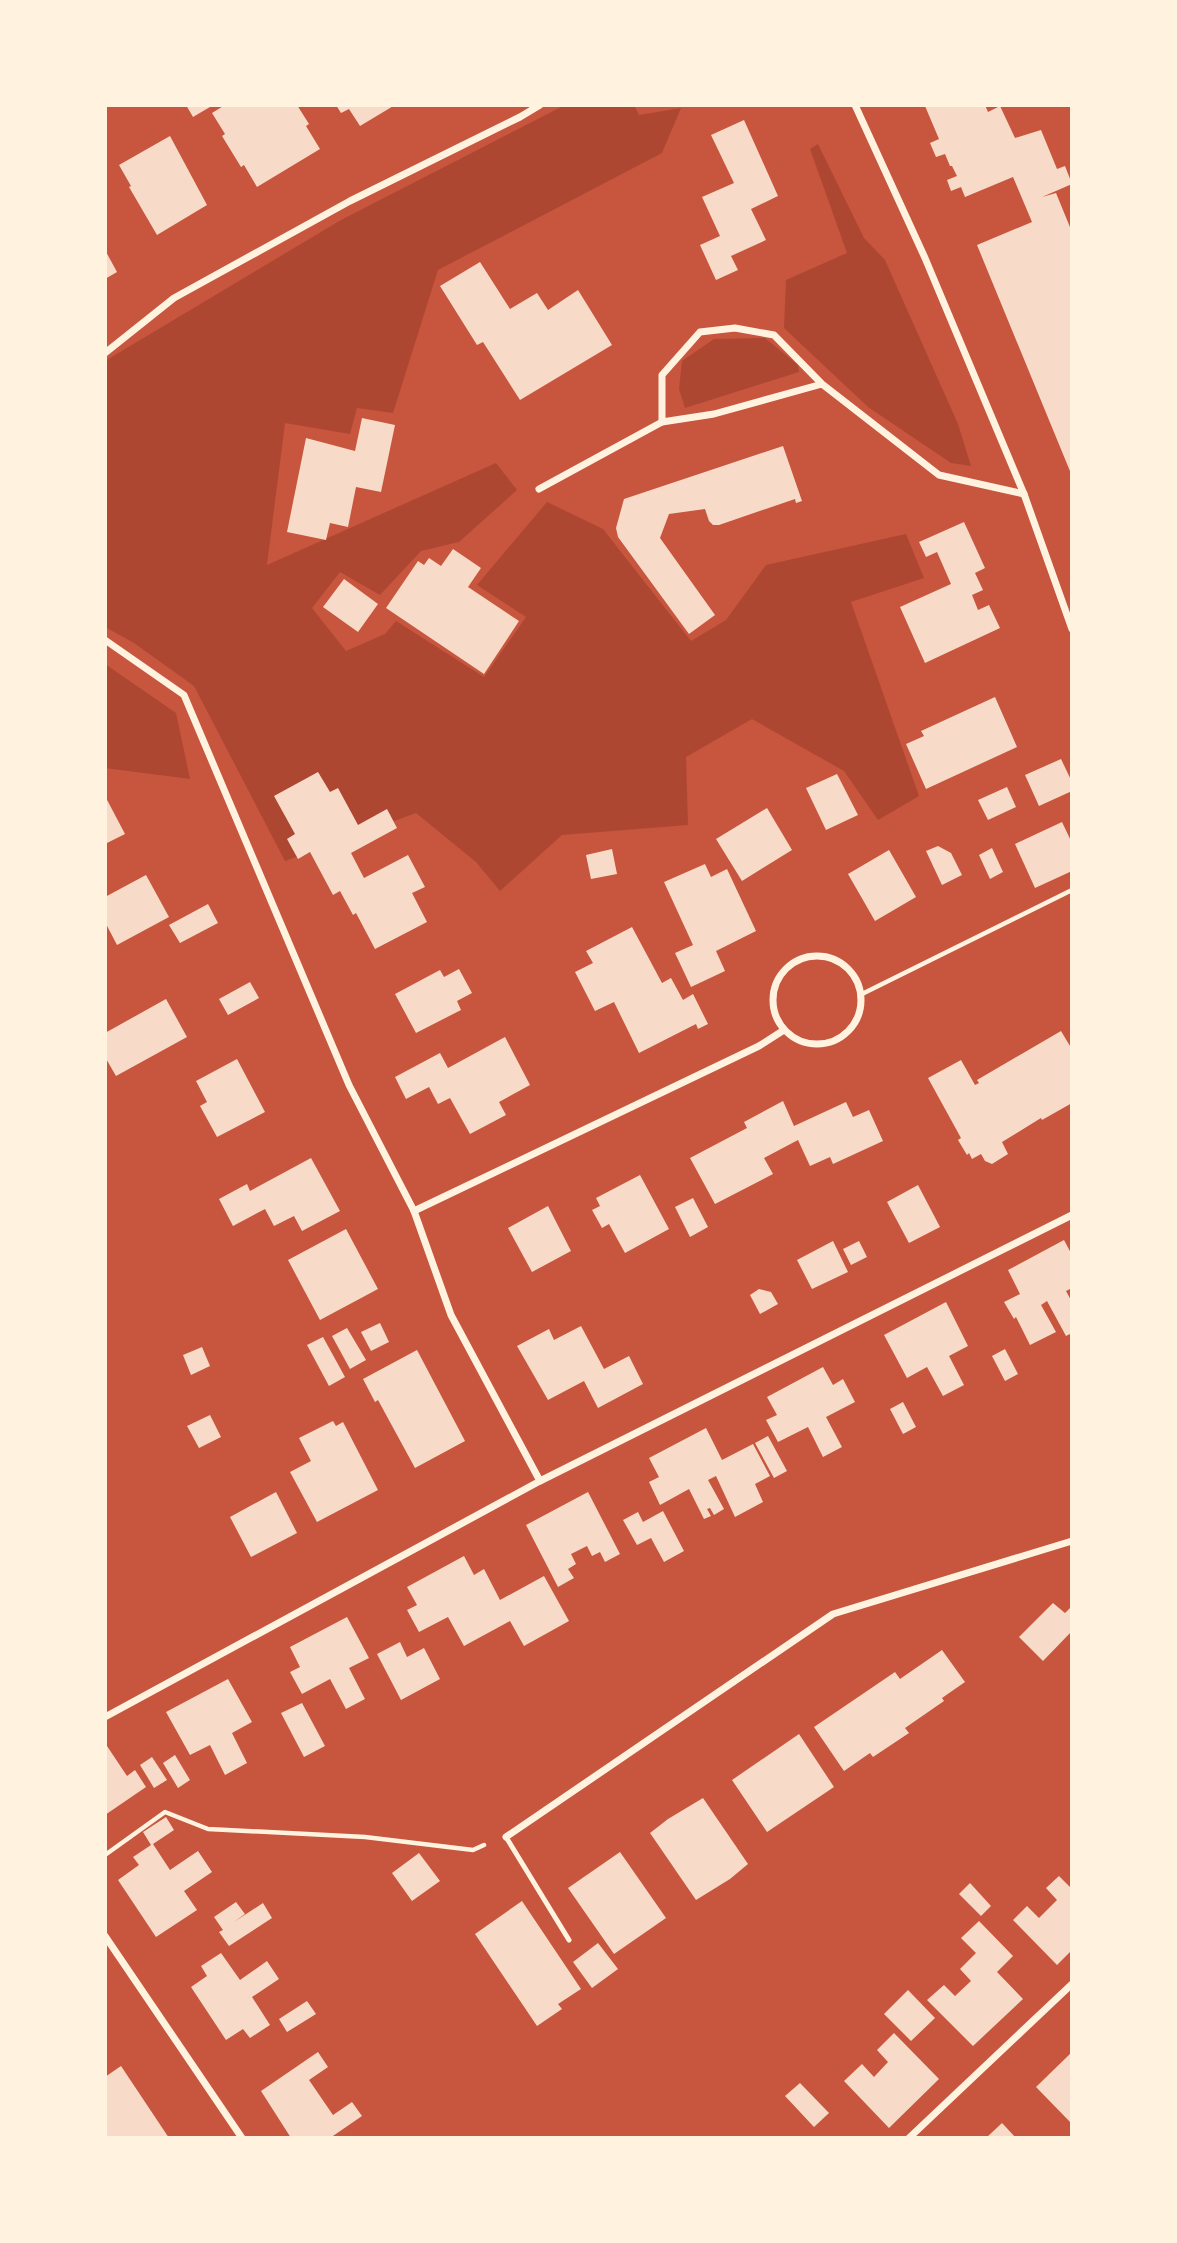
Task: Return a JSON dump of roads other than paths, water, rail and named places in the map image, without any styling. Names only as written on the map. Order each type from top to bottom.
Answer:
[{"type":"street","points":[[105,353],[174,298],[350,201],[540,105]]},
{"type":"street","points":[[855,105],[925,258],[1024,494],[1072,629]]},
{"type":"street","points":[[662,422],[662,375],[700,332],[735,328],[774,335],[822,384],[940,475],[1024,494]]},
{"type":"street","points":[[539,489],[662,422],[714,414],[822,384]]},
{"type":"street","points":[[105,640],[184,695],[349,1085],[414,1211],[451,1315],[540,1481]]},
{"type":"street","points":[[821,955],[836,959],[849,968],[858,980],[862,995],[857,1022],[848,1033],[823,1045],[808,1044],[795,1039],[784,1030],[776,1018],[774,995],[781,974],[792,963],[821,955]]},
{"type":"street","points":[[414,1211],[759,1046],[784,1030]]},
{"type":"street","points":[[105,1717],[540,1481],[1072,1214]]},
{"type":"street","points":[[506,1837],[833,1614],[1072,1541]]},
{"type":"street","points":[[105,1936],[242,2138]]},
{"type":"street","points":[[909,2138],[1072,1984]]},
{"type":"lane","points":[[506,1837],[569,1940]]}]
